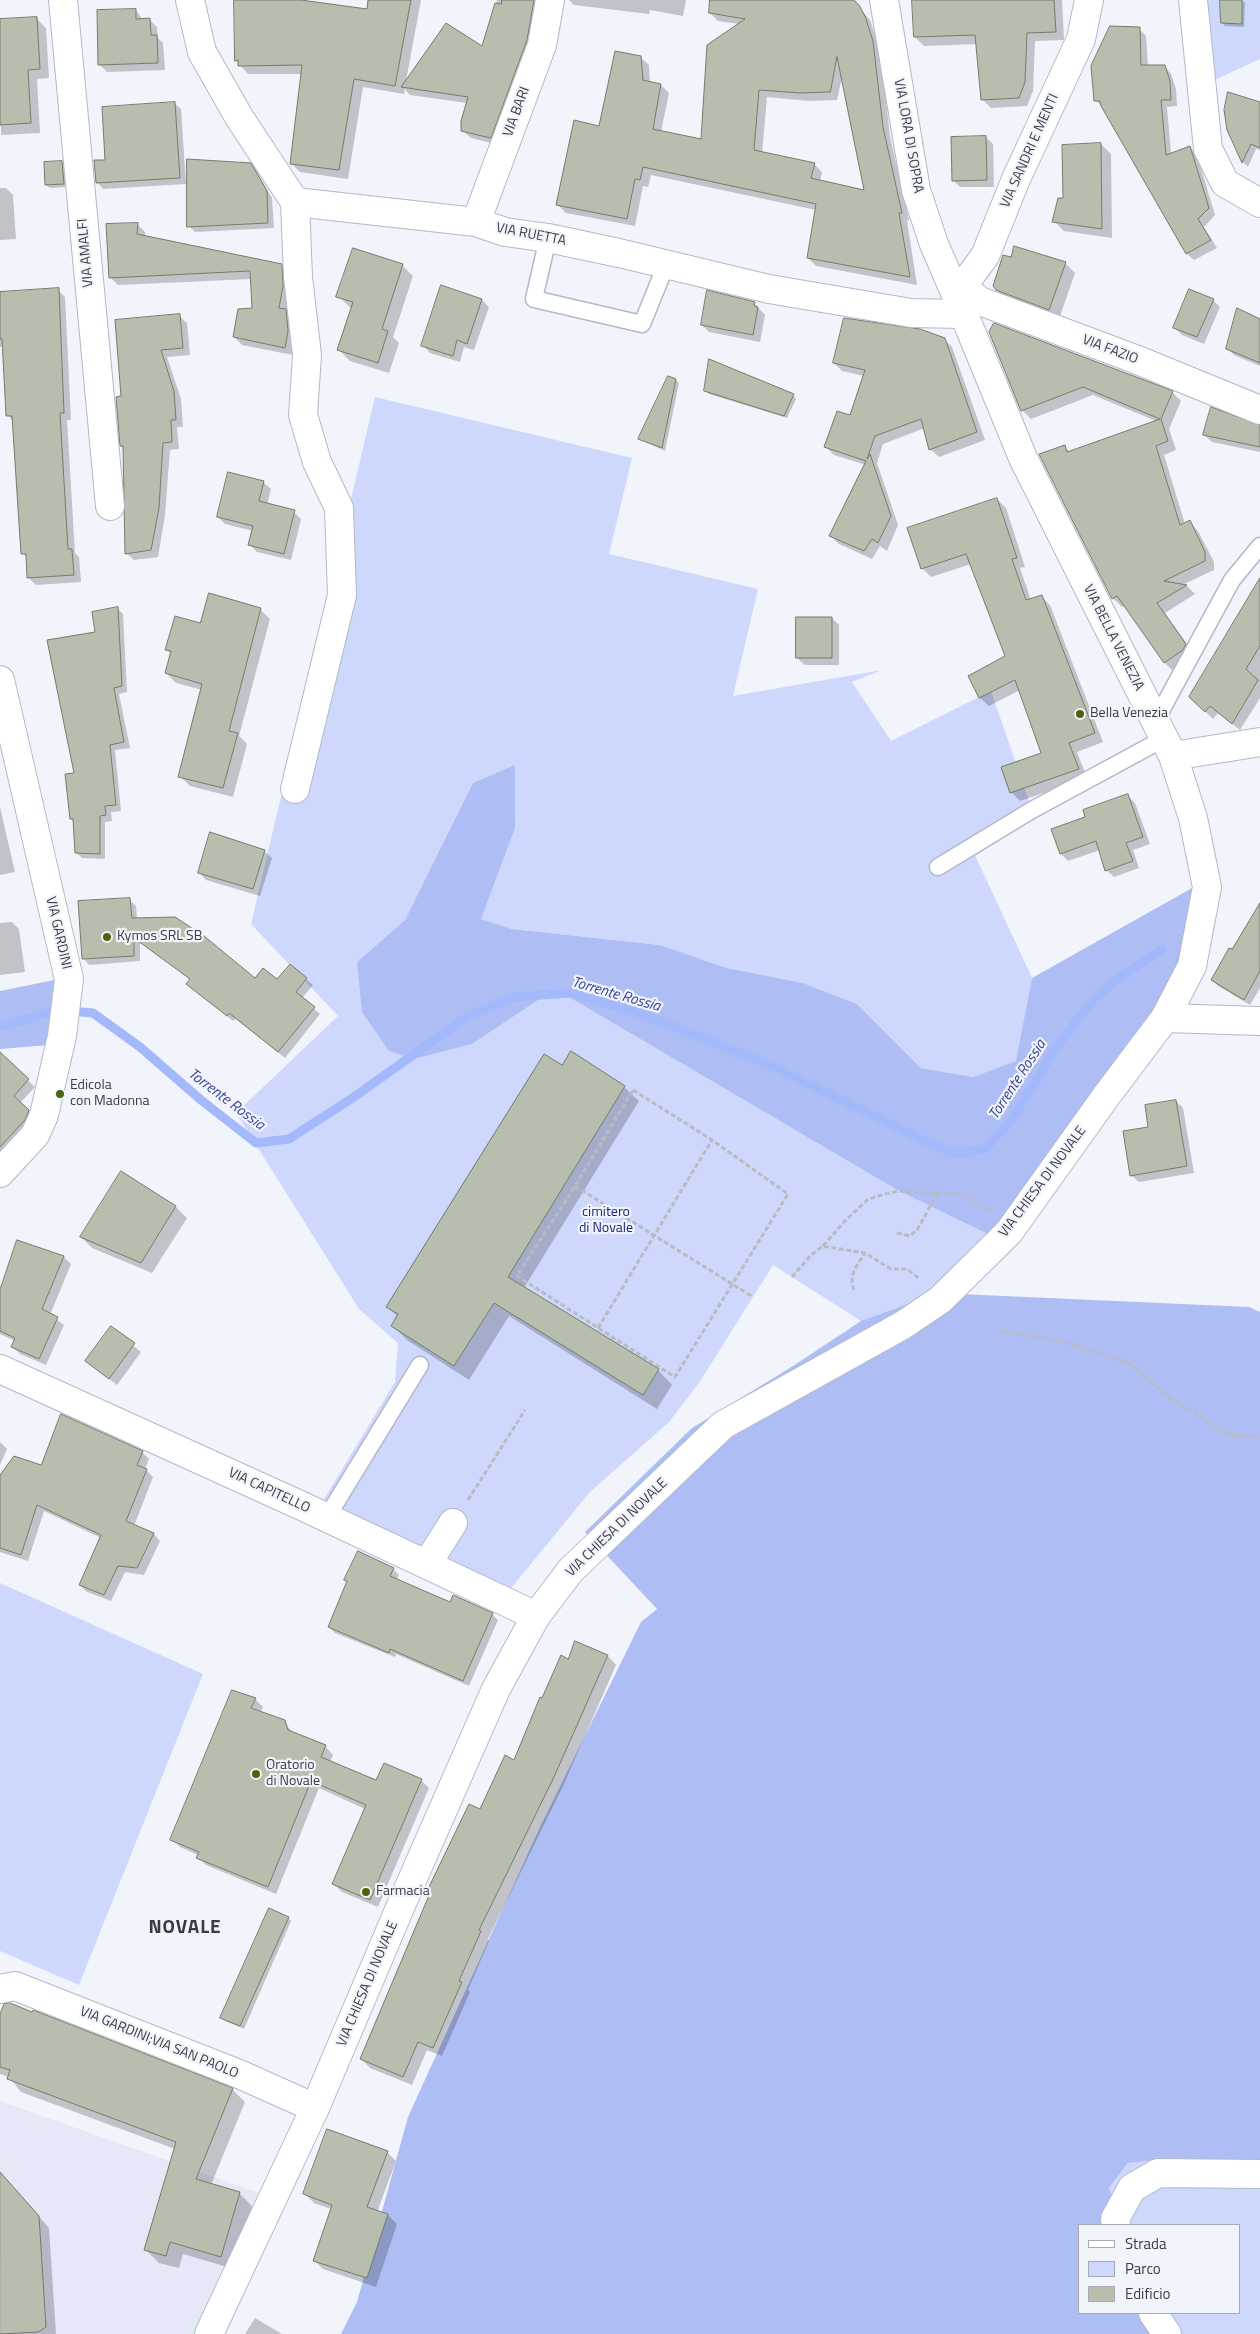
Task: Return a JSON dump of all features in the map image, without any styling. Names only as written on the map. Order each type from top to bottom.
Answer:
[{"type":"street","name":"VIA AMALFI","points":[[63,0],[110,506]]},
{"type":"street","points":[[190,0],[202,52],[239,117],[295,202],[298,277],[307,355],[303,415],[317,462],[339,508],[342,595],[295,789]]},
{"type":"street","name":"VIA BARI","points":[[476,222],[542,45],[550,0]]},
{"type":"street","name":"VIA LORA DI SOPRA","points":[[884,0],[916,190],[934,244],[960,299]]},
{"type":"street","name":"VIA SANDRI E MENTI","points":[[960,299],[985,256],[1016,179],[1080,39],[1089,0]]},
{"type":"street","points":[[1193,0],[1208,149],[1225,183],[1260,202]]},
{"type":"street","name":"VIA RUETTA","points":[[295,202],[476,222],[505,232],[548,238],[769,289],[910,313],[960,299]]},
{"type":"street","name":"VIA FAZIO","points":[[960,299],[980,301],[1135,359],[1260,410]]},
{"type":"street","name":"VIA BELLA VENEZIA","points":[[960,299],[1023,458],[1120,654],[1165,738],[1193,818],[1207,887],[1192,966],[1165,1018]]},
{"type":"street","name":"VIA GARDINI","points":[[0,680],[69,979],[62,1036],[44,1115],[35,1135],[0,1173]]},
{"type":"street","points":[[1165,738],[1260,742]]},
{"type":"street","points":[[1165,1018],[1260,1020]]},
{"type":"street","name":"VIA CHIESA DI NOVALE","points":[[209,2334],[315,2108],[496,1689],[536,1616],[571,1570],[723,1425],[903,1325],[940,1300],[1107,1095],[1165,1018]]},
{"type":"street","name":"VIA CAPITELLO","points":[[0,1369],[327,1517],[536,1616]]},
{"type":"street","points":[[427,1564],[452,1524]]},
{"type":"street","name":"VIA GARDINI;VIA SAN PAOLO","points":[[0,1989],[15,1986],[238,2074],[315,2108]]},
{"type":"street","points":[[1116,2224],[1115,2219],[1132,2188],[1158,2173],[1260,2174]]},
{"type":"street","points":[[1154,2314],[1167,2334]]},
{"type":"lane","points":[[548,238],[534,299],[642,324],[666,265]]},
{"type":"lane","points":[[938,867],[1032,810],[1165,738],[1232,580],[1260,546]]},
{"type":"lane","points":[[327,1517],[420,1365]]},
{"type":"path","points":[[633,1090],[712,1140],[788,1194],[675,1376],[517,1276],[575,1186],[633,1090]]},
{"type":"path","points":[[598,1328],[712,1140]]},
{"type":"path","points":[[575,1186],[753,1297]]},
{"type":"path","points":[[792,1276],[867,1200],[899,1191],[966,1195],[989,1211],[1000,1225]]},
{"type":"path","points":[[897,1233],[910,1236],[917,1230],[936,1194]]},
{"type":"path","points":[[989,1211],[1000,1225]]},
{"type":"path","points":[[823,1246],[865,1253],[891,1269],[907,1269],[927,1285]]},
{"type":"path","points":[[854,1290],[851,1283],[853,1273],[865,1253]]},
{"type":"path","points":[[997,1330],[1059,1341],[1129,1363],[1170,1398],[1231,1435],[1260,1436]]},
{"type":"path","points":[[452,1524],[525,1410]]},
{"type":"shaded area","points":[[515,765],[515,828],[481,919],[512,929],[660,945],[727,968],[803,983],[857,1004],[921,1068],[973,1077],[1016,1061],[1032,978],[1194,887],[1178,975],[1002,1241],[899,1191],[555,989],[472,1044],[414,1059],[389,1051],[362,1012],[357,962],[405,920],[473,783]]},
{"type":"shaded area","points":[[69,977],[62,1044],[0,1049],[0,991]]},
{"type":"shaded area","points":[[937,1293],[1249,1307],[1260,1312],[1260,2163],[1176,2158],[1128,2163],[1109,2188],[1125,2224],[1078,2224],[1078,2314],[1163,2314],[1172,2334],[341,2334],[357,2302],[408,2117],[540,1827],[641,1622],[657,1609],[585,1532],[692,1428],[793,1366],[861,1321]]},
{"type":"shaded area","points":[[0,2101],[273,2198],[201,2334],[0,2334]]},
{"type":"green space","points":[[1200,0],[1260,0],[1260,59],[1204,85]]},
{"type":"green space","name":"cimitero di Novale","points":[[375,397],[632,458],[609,554],[758,589],[733,696],[882,670],[852,682],[891,741],[991,691],[1035,819],[974,853],[1032,978],[1017,1061],[973,1077],[921,1068],[857,1004],[803,983],[727,968],[660,945],[512,929],[480,919],[515,828],[439,853],[405,920],[357,962],[472,1044],[555,989],[899,1191],[1002,1241],[937,1293],[861,1321],[773,1265],[699,1383],[669,1422],[589,1493],[508,1592],[324,1499],[395,1382],[398,1343],[359,1309],[236,1113],[338,1016],[251,924]]},
{"type":"green space","points":[[0,1583],[203,1674],[79,1985],[0,1951]]},
{"type":"green space","points":[[1176,2158],[1260,2163],[1260,2334],[1172,2334],[1163,2314],[1240,2314],[1240,2224],[1125,2224],[1109,2188],[1128,2163]]},
{"type":"building","points":[[234,0],[301,0],[367,9],[368,0],[411,0],[395,86],[354,79],[339,170],[290,164],[302,65],[238,66],[238,60],[235,61]]},
{"type":"building","points":[[502,0],[534,0],[527,40],[491,138],[461,131],[461,121],[468,97],[401,87],[446,23],[482,46],[495,3],[501,4]]},
{"type":"building","points":[[710,0],[854,0],[859,5],[865,16],[873,41],[883,127],[902,213],[899,213],[910,277],[807,258],[816,204],[643,167],[640,180],[635,179],[627,219],[556,205],[574,120],[599,126],[615,51],[641,56],[643,80],[661,84],[653,129],[701,139],[707,45],[745,19],[709,13]],"holes":[[[837,57],[864,190],[811,178],[815,163],[754,150],[759,90],[800,93],[830,92]]]},
{"type":"building","points":[[912,0],[1054,0],[1056,32],[1027,33],[1025,82],[1019,98],[981,100],[975,35],[914,37]]},
{"type":"building","points":[[1220,0],[1242,0],[1242,24],[1221,23]]},
{"type":"building","points":[[136,9],[136,19],[150,18],[151,35],[157,35],[158,63],[98,65],[97,10]]},
{"type":"building","points":[[37,17],[40,69],[28,70],[31,123],[0,125],[0,19]]},
{"type":"building","points":[[1110,26],[1140,27],[1141,65],[1165,65],[1170,81],[1171,100],[1161,100],[1166,155],[1190,146],[1209,208],[1198,219],[1211,240],[1186,254],[1101,106],[1100,101],[1094,101],[1091,66]]},
{"type":"building","points":[[1228,92],[1260,102],[1260,148],[1251,144],[1242,163],[1227,130],[1224,110]]},
{"type":"building","points":[[175,102],[180,178],[96,183],[94,160],[105,160],[102,107]]},
{"type":"building","points":[[986,136],[987,180],[952,181],[951,137]]},
{"type":"building","points":[[1101,143],[1102,229],[1052,222],[1058,198],[1063,198],[1062,145]]},
{"type":"building","points":[[187,159],[251,163],[267,191],[268,223],[187,227]]},
{"type":"building","points":[[62,161],[64,184],[45,185],[44,162]]},
{"type":"building","points":[[138,223],[137,234],[282,264],[283,286],[279,308],[286,309],[288,331],[285,348],[233,337],[238,309],[252,308],[250,271],[109,278],[106,224]]},
{"type":"building","points":[[1014,246],[1066,262],[1049,310],[996,290],[993,286],[1003,255],[1011,257]]},
{"type":"building","points":[[353,248],[403,264],[382,329],[388,331],[378,363],[337,350],[353,302],[336,297]]},
{"type":"building","points":[[441,285],[482,299],[467,344],[457,340],[453,356],[421,346]]},
{"type":"building","points":[[59,288],[64,413],[60,413],[68,549],[72,549],[74,575],[27,578],[26,554],[21,554],[12,416],[6,416],[2,339],[0,339],[0,292]]},
{"type":"building","points":[[1189,289],[1214,299],[1197,337],[1173,328]]},
{"type":"building","points":[[707,290],[755,302],[754,306],[758,307],[753,335],[701,325]]},
{"type":"building","points":[[1237,308],[1260,319],[1260,363],[1226,349]]},
{"type":"building","points":[[180,314],[183,348],[161,350],[174,391],[176,420],[171,420],[172,442],[163,443],[159,508],[151,550],[125,554],[123,446],[120,446],[116,397],[121,396],[115,320]]},
{"type":"building","points":[[844,318],[920,329],[945,338],[977,432],[929,450],[921,419],[875,436],[867,459],[870,454],[891,516],[878,543],[872,539],[864,551],[829,536],[866,461],[824,447],[837,411],[850,415],[865,370],[833,363]]},
{"type":"building","points":[[994,323],[1173,391],[1161,419],[1168,441],[1156,446],[1180,525],[1190,520],[1205,552],[1205,561],[1164,581],[1187,585],[1157,603],[1186,644],[1183,650],[1164,663],[1117,596],[1112,599],[1039,454],[1065,445],[1067,452],[1160,419],[1083,387],[1021,411],[989,332]]},
{"type":"building","points":[[709,359],[794,394],[784,416],[704,391]]},
{"type":"building","points":[[668,376],[676,379],[662,448],[638,439]]},
{"type":"building","points":[[1211,407],[1260,425],[1260,447],[1203,435]]},
{"type":"building","points":[[228,472],[264,481],[259,501],[295,510],[284,554],[248,545],[253,526],[217,517]]},
{"type":"building","points":[[997,498],[1017,558],[1012,559],[1026,600],[1042,595],[1095,733],[1069,743],[1079,769],[1010,793],[1001,767],[1041,753],[1015,680],[979,698],[968,676],[1005,656],[966,554],[921,569],[907,528]]},
{"type":"building","points":[[1260,578],[1260,646],[1246,669],[1258,680],[1232,724],[1210,706],[1205,712],[1189,697]]},
{"type":"building","points":[[209,593],[261,608],[229,731],[238,733],[223,788],[178,777],[202,684],[165,673],[171,651],[165,650],[175,616],[200,623]]},
{"type":"building","points":[[118,607],[122,686],[114,688],[124,742],[110,745],[116,805],[105,806],[106,815],[100,816],[100,854],[75,853],[73,819],[70,819],[65,774],[74,773],[47,640],[95,632],[92,612]]},
{"type":"building","points":[[796,617],[832,617],[832,658],[796,658]]},
{"type":"building","points":[[1128,794],[1143,837],[1126,843],[1133,861],[1105,871],[1096,841],[1060,854],[1051,829],[1085,817],[1083,810]]},
{"type":"building","points":[[210,832],[265,850],[253,889],[198,873]]},
{"type":"building","points":[[130,898],[132,918],[175,917],[204,936],[255,978],[263,968],[277,979],[290,964],[307,978],[296,992],[315,1007],[278,1052],[229,1013],[227,1016],[186,984],[190,979],[134,938],[134,956],[82,959],[78,901]]},
{"type":"building","points":[[1260,903],[1260,971],[1244,1000],[1211,980],[1229,948],[1232,949]]},
{"type":"building","points":[[571,1051],[625,1086],[508,1277],[659,1369],[643,1395],[494,1303],[454,1366],[391,1326],[398,1314],[386,1307],[544,1054],[562,1065]]},
{"type":"building","points":[[0,1052],[29,1079],[14,1096],[29,1110],[25,1120],[0,1147]]},
{"type":"building","points":[[1176,1100],[1187,1166],[1130,1176],[1123,1131],[1148,1127],[1145,1105]]},
{"type":"building","points":[[121,1171],[176,1206],[141,1263],[80,1237]]},
{"type":"building","points":[[17,1240],[64,1256],[42,1309],[58,1317],[39,1359],[11,1347],[15,1338],[0,1331],[0,1290]]},
{"type":"building","points":[[111,1326],[135,1343],[109,1379],[85,1361]]},
{"type":"building","points":[[61,1414],[143,1451],[137,1465],[147,1469],[126,1521],[154,1533],[137,1568],[118,1566],[104,1595],[79,1585],[101,1535],[37,1505],[21,1555],[0,1548],[0,1475],[14,1456],[41,1465]]},
{"type":"building","points":[[358,1551],[394,1568],[390,1576],[450,1602],[453,1595],[493,1613],[463,1681],[390,1649],[389,1653],[328,1627],[347,1581],[344,1580]]},
{"type":"building","points":[[575,1641],[608,1655],[554,1777],[479,1930],[481,1931],[459,1981],[462,1982],[433,2048],[418,2042],[403,2077],[360,2059],[430,1893],[427,1891],[469,1804],[480,1809],[505,1755],[514,1760],[540,1697],[542,1698],[561,1655],[568,1659]]},
{"type":"building","points":[[232,1690],[256,1698],[251,1708],[285,1720],[288,1730],[326,1745],[321,1757],[376,1780],[384,1763],[422,1779],[370,1900],[332,1884],[366,1805],[311,1781],[268,1887],[196,1858],[199,1852],[170,1840]]},
{"type":"building","points":[[269,1908],[289,1917],[240,2026],[220,2018]]},
{"type":"building","points":[[10,2003],[32,2012],[33,2010],[233,2088],[196,2179],[240,2192],[221,2257],[170,2242],[166,2256],[144,2250],[176,2142],[7,2079],[10,2070],[0,2067],[0,2014],[4,2004]]},
{"type":"building","points":[[327,2129],[388,2151],[367,2207],[388,2214],[367,2278],[313,2261],[332,2205],[303,2194]]},
{"type":"building","points":[[0,2172],[39,2216],[46,2327],[38,2332],[0,2334]]},
{"type":"waterway","name":"Torrente Rossia","points":[[0,1027],[56,1010],[93,1013],[140,1047],[201,1100],[256,1143],[289,1139],[354,1097],[465,1018],[513,997],[571,993],[641,1014],[770,1065],[920,1139],[956,1154],[985,1149],[1011,1121],[1057,1046],[1094,999],[1118,978],[1163,949]]},
{"type":"place","name":"Bella Venezia","points":[[1080,714]]},
{"type":"place","name":"Kymos SRL SB","points":[[107,937]]},
{"type":"place","name":"Edicola con Madonna","points":[[60,1094]]},
{"type":"place","name":"Oratorio di Novale","points":[[256,1774]]},
{"type":"place","name":"Farmacia","points":[[366,1892]]},
{"type":"district","name":"NOVALE","points":[[185,1928]]}]
